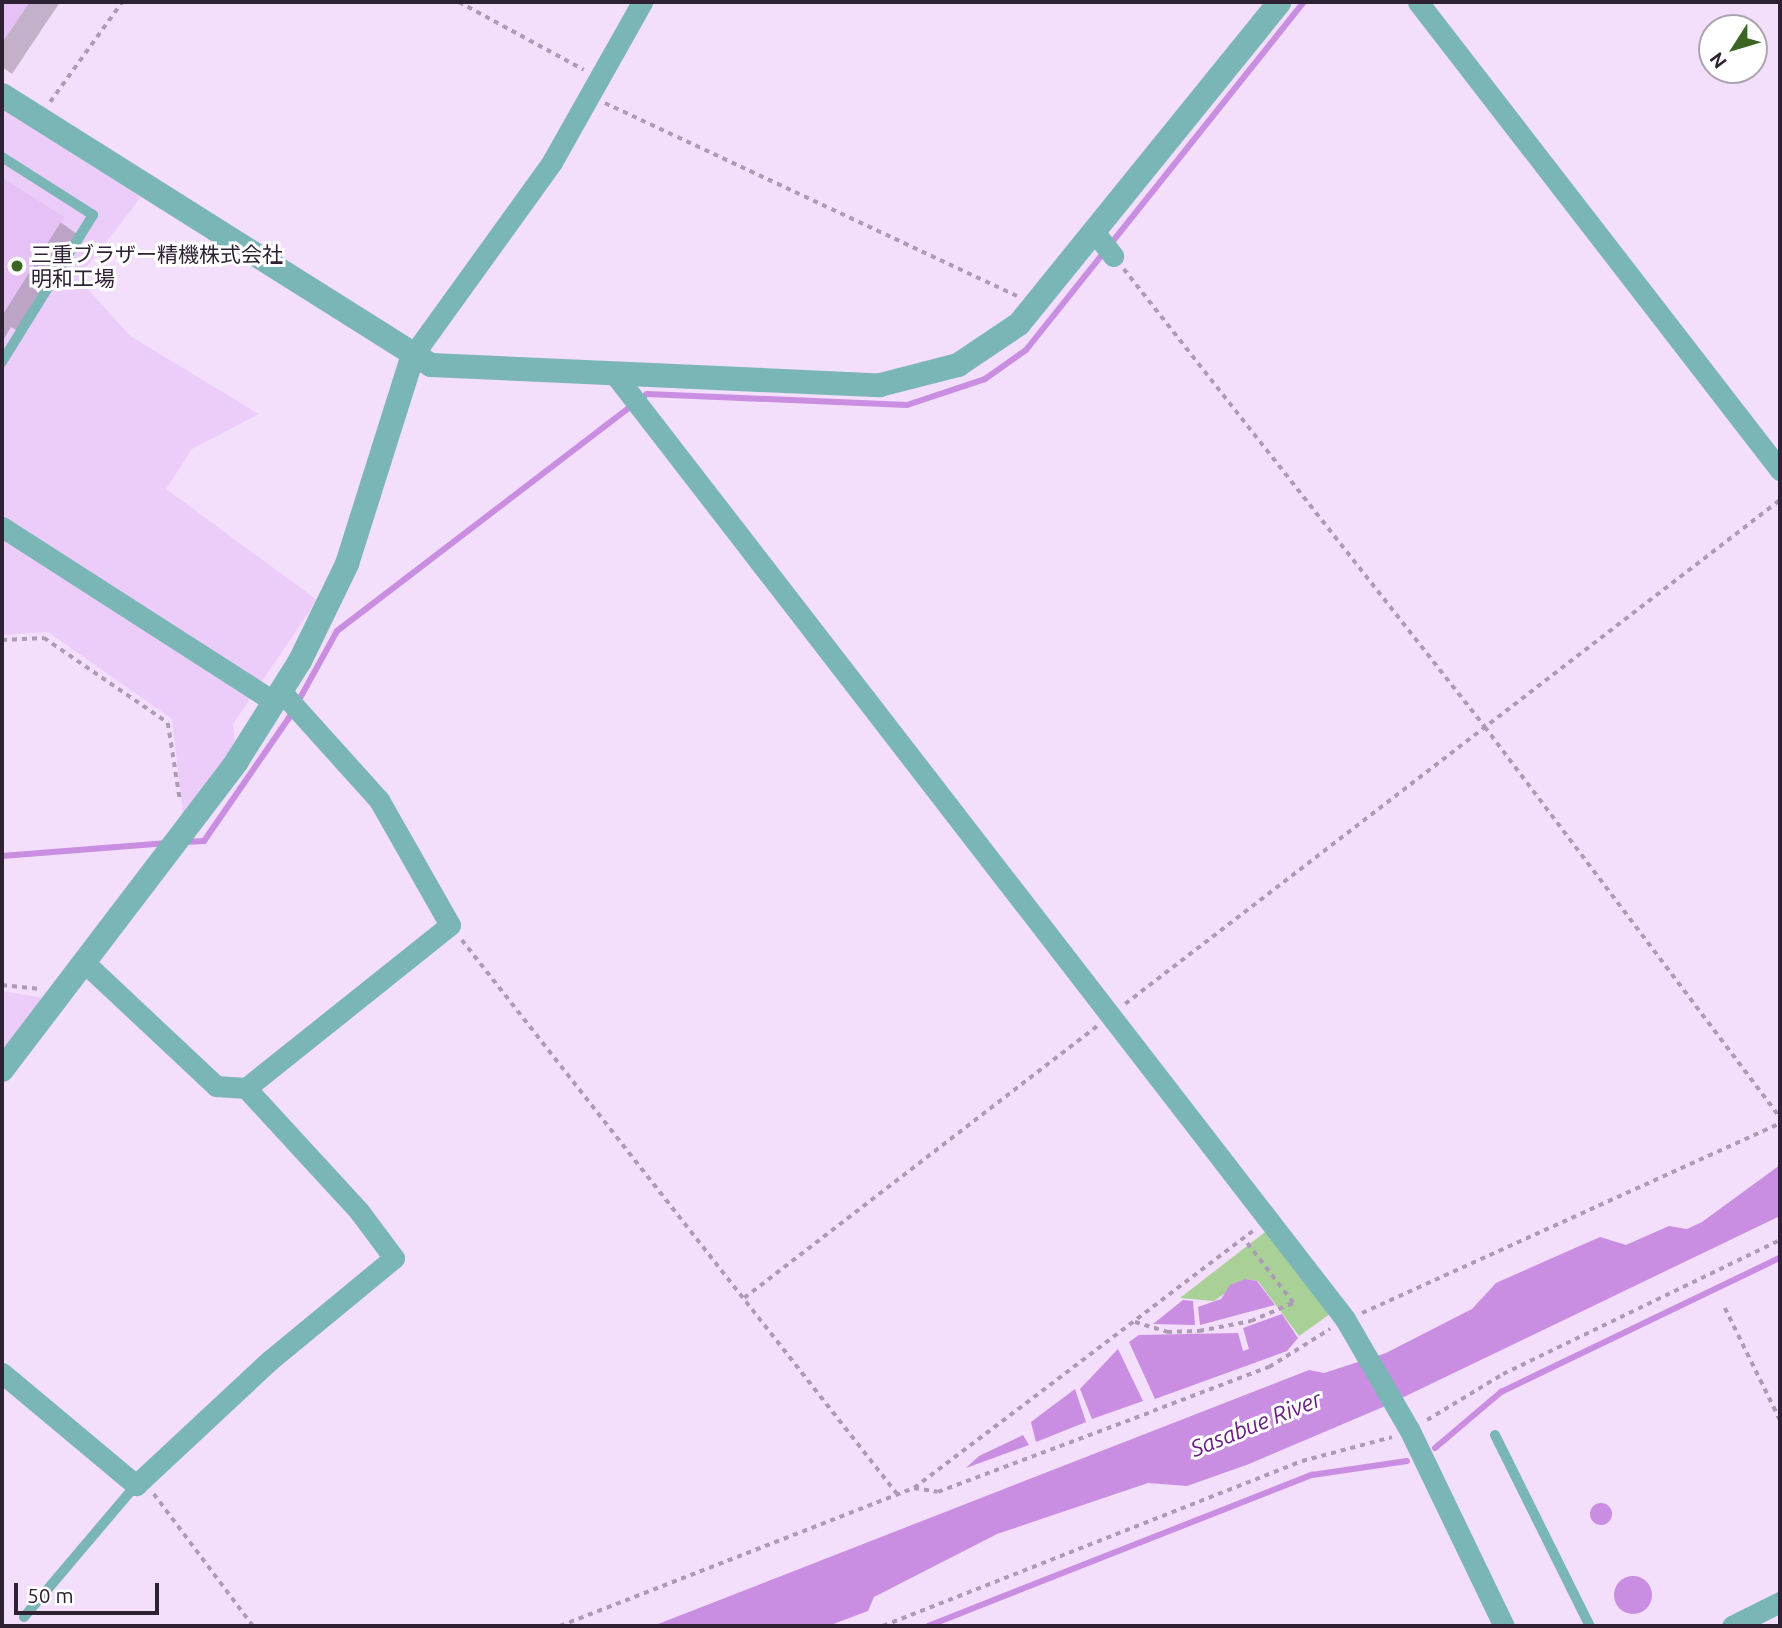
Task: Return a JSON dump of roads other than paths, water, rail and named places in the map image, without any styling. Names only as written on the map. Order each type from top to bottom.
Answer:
[{"type":"street","points":[[2,1070],[288,702],[347,564],[412,355],[596,88],[642,2]]},
{"type":"street","points":[[2,95],[412,355],[441,367],[629,393],[902,382],[978,355],[1038,306],[1105,245],[1280,2]]},
{"type":"street","points":[[1418,2],[1780,470]]},
{"type":"street","points":[[629,393],[1113,1014],[1347,1322],[1410,1431],[1504,1626]]},
{"type":"street","points":[[2,527],[288,702],[379,800],[450,925],[246,1088],[216,1086],[85,963]]},
{"type":"street","points":[[2,1373],[136,1485],[269,1361],[394,1258],[246,1088]]},
{"type":"street","points":[[1732,1626],[1780,1602]]},
{"type":"lane","points":[[2,157],[93,215],[2,362]]},
{"type":"lane","points":[[1495,1434],[1590,1626]]},
{"type":"lane","points":[[24,1617],[136,1485]]},
{"type":"water","name":"Sasabue River","points":[[1780,1165],[1780,1216],[1383,1407],[1249,1464],[1187,1486],[1148,1483],[997,1534],[874,1597],[868,1611],[828,1626],[653,1626],[1309,1370],[1324,1373],[1386,1353],[1472,1309],[1496,1283],[1600,1237],[1626,1245],[1669,1226],[1687,1229],[1702,1222]]},
{"type":"water","points":[[1245,1279],[1257,1281],[1275,1305],[1200,1325],[1198,1307],[1221,1299],[1230,1285]]},
{"type":"water","points":[[1183,1300],[1193,1301],[1195,1325],[1153,1324]]},
{"type":"water","points":[[1282,1314],[1298,1338],[1287,1351],[1155,1399],[1129,1342],[1139,1335],[1238,1333],[1243,1351],[1249,1349],[1243,1328]]},
{"type":"water","points":[[1118,1349],[1143,1401],[1092,1419],[1080,1389]]},
{"type":"water","points":[[1075,1389],[1086,1422],[1036,1442],[1031,1422]]},
{"type":"water","points":[[1023,1435],[1029,1445],[966,1468],[979,1456]]},
{"type":"water","points":[[1597,1503],[1605,1503],[1612,1510],[1612,1518],[1605,1525],[1597,1525],[1590,1518],[1590,1510]]},
{"type":"water","points":[[1633,1576],[1646,1582],[1652,1595],[1646,1608],[1633,1614],[1620,1608],[1614,1595],[1620,1582]]},
{"type":"waterway","points":[[185,842],[204,841],[289,718],[337,631],[647,394],[907,405],[985,379],[1026,350],[1304,2]]},
{"type":"waterway","points":[[2,856],[167,843]]},
{"type":"waterway","points":[[1435,1448],[1501,1392],[1780,1258]]},
{"type":"waterway","points":[[928,1626],[1312,1475],[1407,1461]]},
{"type":"place","name":"三重ブラザー精機株式会社 明和工場","points":[[17,266]]}]
